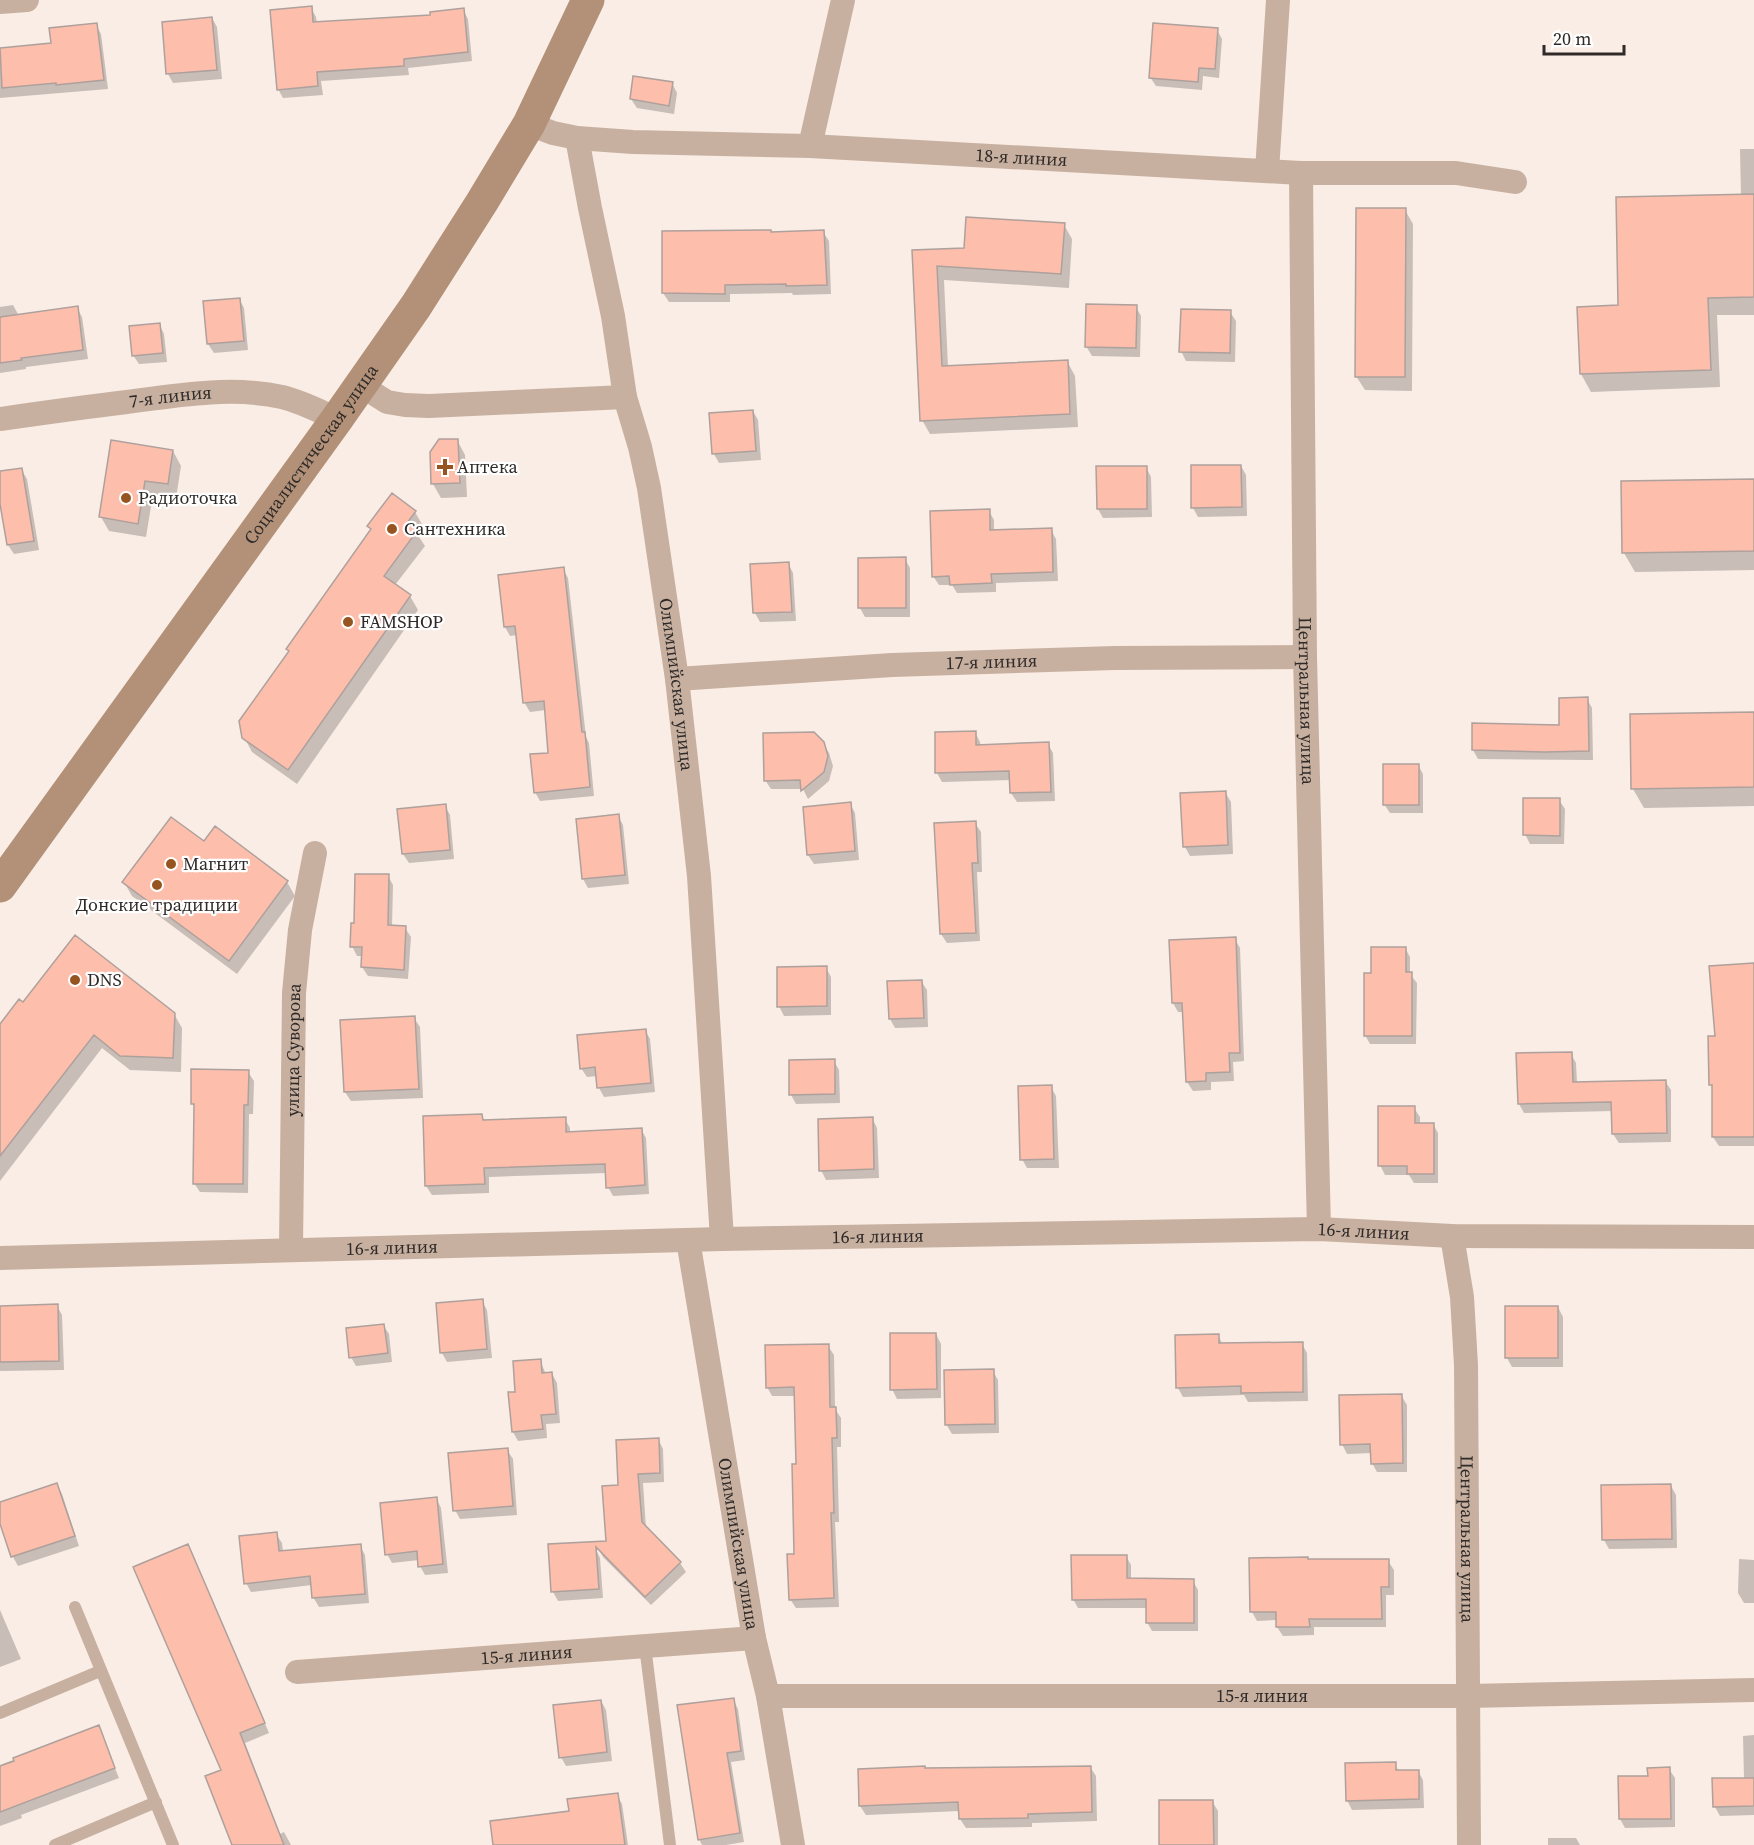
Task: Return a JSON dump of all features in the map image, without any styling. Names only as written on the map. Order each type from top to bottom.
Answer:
[{"type":"street","points":[[0,2],[27,0]]},
{"type":"street","name":"Социалистическая улица","points":[[0,886],[362,386],[416,306],[529,124],[588,0]]},
{"type":"street","points":[[810,146],[843,0]]},
{"type":"street","points":[[1268,171],[1278,0]]},
{"type":"street","name":"18-я линия","points":[[529,124],[553,133],[577,138],[633,142],[810,146],[1301,173],[1456,173],[1515,182]]},
{"type":"street","name":"Олимпийская улица","points":[[577,138],[614,316],[625,397],[640,447],[648,488],[677,679],[699,876],[722,1239]]},
{"type":"street","name":"Центральная улица","points":[[1301,173],[1305,657],[1319,1229]]},
{"type":"street","points":[[362,386],[387,402],[405,405],[429,406],[625,397]]},
{"type":"street","name":"7-я линия","points":[[0,419],[217,392],[281,397],[305,404],[337,419]]},
{"type":"street","name":"17-я линия","points":[[677,679],[892,665],[1115,658],[1305,657]]},
{"type":"street","name":"улица Суворова","points":[[291,1248],[294,993],[300,930],[315,853]]},
{"type":"street","name":"16-я линия","points":[[0,1258],[291,1248],[1319,1229],[1452,1236],[1754,1237]]},
{"type":"street","name":"Центральная улица","points":[[1452,1236],[1462,1297],[1466,1365],[1469,1845]]},
{"type":"street","name":"Олимпийская улица","points":[[687,1240],[754,1638],[768,1696],[793,1845]]},
{"type":"street","name":"15-я линия","points":[[297,1672],[754,1638]]},
{"type":"street","name":"15-я линия","points":[[768,1696],[1468,1695],[1754,1690]]},
{"type":"lane","points":[[75,1607],[172,1845]]},
{"type":"lane","points":[[645,1646],[670,1845]]},
{"type":"lane","points":[[0,1713],[100,1671]]},
{"type":"lane","points":[[55,1845],[156,1802]]},
{"type":"building","points":[[312,6],[313,22],[430,15],[430,12],[464,8],[468,52],[404,59],[404,66],[317,72],[318,86],[277,90],[270,10]]},
{"type":"building","points":[[212,17],[217,70],[166,74],[162,22]]},
{"type":"building","points":[[97,23],[104,80],[2,88],[0,48],[51,43],[49,28]]},
{"type":"building","points":[[1153,23],[1218,28],[1215,69],[1199,68],[1198,82],[1149,78]]},
{"type":"building","points":[[633,76],[673,82],[669,106],[630,99]]},
{"type":"building","points":[[1754,194],[1754,297],[1708,298],[1711,370],[1580,374],[1577,307],[1618,305],[1616,197]]},
{"type":"building","points":[[1356,208],[1406,208],[1405,377],[1355,377]]},
{"type":"building","points":[[966,217],[1065,223],[1061,274],[937,266],[942,366],[1068,360],[1070,414],[920,421],[912,250],[964,248]]},
{"type":"building","points":[[771,230],[771,232],[824,230],[827,285],[725,285],[725,294],[662,293],[662,231]]},
{"type":"building","points":[[240,298],[244,341],[207,344],[203,301]]},
{"type":"building","points":[[1086,304],[1137,305],[1136,348],[1085,347]]},
{"type":"building","points":[[78,306],[83,350],[0,363],[0,317]]},
{"type":"building","points":[[1181,309],[1231,310],[1230,353],[1179,352]]},
{"type":"building","points":[[160,323],[163,353],[132,356],[129,326]]},
{"type":"building","points":[[753,410],[756,451],[712,454],[709,413]]},
{"type":"building","name":"Аптека","points":[[439,439],[458,439],[460,483],[431,484],[430,452]]},
{"type":"building","points":[[111,440],[173,450],[168,484],[145,481],[138,524],[99,517]]},
{"type":"building","points":[[1191,465],[1241,465],[1242,507],[1191,508]]},
{"type":"building","points":[[1096,466],[1147,466],[1147,509],[1097,509]]},
{"type":"building","points":[[22,468],[34,541],[7,545],[0,504],[0,471]]},
{"type":"building","points":[[1754,479],[1754,551],[1622,553],[1621,481]]},
{"type":"building","points":[[392,493],[416,511],[407,523],[417,531],[384,576],[411,595],[288,770],[242,738],[239,721],[289,651],[286,649],[371,529],[367,526]]},
{"type":"building","points":[[990,509],[990,530],[1052,528],[1053,572],[991,574],[992,583],[950,585],[949,576],[932,577],[930,511]]},
{"type":"building","points":[[906,557],[906,608],[858,608],[858,558]]},
{"type":"building","points":[[789,562],[792,612],[753,613],[750,564]]},
{"type":"building","points":[[564,567],[590,787],[534,793],[530,754],[548,753],[544,701],[523,703],[515,626],[504,627],[498,575]]},
{"type":"building","points":[[1588,697],[1589,751],[1472,750],[1472,723],[1559,725],[1559,698]]},
{"type":"building","points":[[1754,712],[1754,787],[1631,789],[1630,714]]},
{"type":"building","points":[[976,731],[976,745],[1049,742],[1051,792],[1010,793],[1009,771],[935,773],[935,732]]},
{"type":"building","points":[[814,732],[824,742],[828,756],[824,772],[801,791],[800,780],[764,781],[763,733]]},
{"type":"building","points":[[1383,764],[1419,764],[1419,805],[1383,805]]},
{"type":"building","points":[[1226,791],[1228,845],[1183,847],[1180,793]]},
{"type":"building","points":[[1523,798],[1560,798],[1560,836],[1523,835]]},
{"type":"building","points":[[851,802],[855,851],[807,855],[803,807]]},
{"type":"building","points":[[446,804],[450,850],[402,854],[397,809]]},
{"type":"building","points":[[619,814],[625,875],[582,879],[576,819]]},
{"type":"building","points":[[171,817],[204,841],[215,826],[288,881],[229,961],[122,882]]},
{"type":"building","points":[[976,821],[978,863],[972,863],[976,933],[940,934],[934,823]]},
{"type":"building","points":[[355,874],[389,874],[388,925],[406,926],[404,970],[361,967],[362,947],[350,947],[351,923],[354,923]]},
{"type":"building","points":[[75,935],[175,1013],[173,1058],[120,1056],[94,1035],[0,1156],[0,1024],[19,999],[23,1002]]},
{"type":"building","points":[[1236,937],[1240,1053],[1229,1053],[1230,1072],[1206,1073],[1206,1081],[1186,1082],[1182,1003],[1172,1003],[1169,940]]},
{"type":"building","points":[[1371,947],[1406,947],[1406,972],[1412,972],[1412,1036],[1364,1036],[1364,973],[1371,973]]},
{"type":"building","points":[[1754,963],[1754,1137],[1712,1137],[1712,1085],[1709,1085],[1708,1036],[1715,1036],[1709,966]]},
{"type":"building","points":[[827,966],[827,1006],[777,1007],[777,967]]},
{"type":"building","points":[[922,980],[924,1018],[889,1019],[887,981]]},
{"type":"building","points":[[415,1016],[419,1089],[344,1092],[340,1020]]},
{"type":"building","points":[[646,1029],[651,1083],[597,1088],[595,1067],[580,1069],[577,1035]]},
{"type":"building","points":[[1572,1052],[1573,1082],[1666,1080],[1667,1133],[1612,1134],[1611,1102],[1518,1104],[1516,1053]]},
{"type":"building","points":[[835,1059],[835,1094],[789,1095],[789,1060]]},
{"type":"building","points":[[191,1069],[249,1070],[248,1105],[244,1105],[243,1184],[193,1184],[194,1104],[191,1104]]},
{"type":"building","points":[[1052,1085],[1054,1159],[1020,1160],[1018,1086]]},
{"type":"building","points":[[1378,1106],[1415,1106],[1415,1123],[1434,1123],[1434,1174],[1407,1174],[1407,1166],[1378,1166]]},
{"type":"building","points":[[482,1114],[483,1120],[566,1117],[566,1132],[642,1128],[645,1185],[606,1188],[605,1164],[484,1168],[485,1184],[425,1186],[423,1116]]},
{"type":"building","points":[[873,1117],[874,1169],[819,1171],[818,1119]]},
{"type":"building","points":[[483,1299],[487,1349],[440,1353],[436,1303]]},
{"type":"building","points":[[58,1304],[59,1361],[0,1362],[0,1306]]},
{"type":"building","points":[[1505,1306],[1558,1306],[1558,1358],[1505,1358]]},
{"type":"building","points":[[384,1324],[388,1353],[349,1358],[346,1328]]},
{"type":"building","points":[[890,1333],[936,1333],[937,1389],[890,1390]]},
{"type":"building","points":[[1219,1334],[1219,1343],[1303,1342],[1303,1392],[1241,1393],[1241,1386],[1176,1388],[1175,1335]]},
{"type":"building","points":[[829,1344],[830,1407],[836,1407],[837,1438],[832,1438],[834,1513],[831,1513],[834,1598],[789,1600],[787,1554],[794,1554],[792,1464],[796,1464],[794,1387],[766,1388],[765,1345]]},
{"type":"building","points":[[541,1359],[542,1373],[552,1372],[556,1414],[541,1415],[543,1429],[512,1432],[508,1392],[515,1392],[513,1361]]},
{"type":"building","points":[[994,1369],[995,1424],[945,1425],[944,1370]]},
{"type":"building","points":[[1402,1394],[1403,1463],[1371,1464],[1370,1444],[1340,1445],[1339,1395]]},
{"type":"building","points":[[659,1438],[660,1473],[638,1474],[642,1522],[681,1562],[645,1597],[596,1547],[599,1589],[551,1592],[548,1544],[606,1541],[602,1486],[618,1485],[616,1440]]},
{"type":"building","points":[[508,1448],[513,1506],[453,1511],[448,1453]]},
{"type":"building","points":[[57,1483],[75,1536],[11,1557],[0,1524],[0,1502]]},
{"type":"building","points":[[1671,1484],[1672,1539],[1602,1540],[1601,1485]]},
{"type":"building","points":[[437,1497],[443,1564],[418,1567],[417,1551],[385,1555],[380,1503]]},
{"type":"building","points":[[277,1532],[279,1551],[361,1544],[365,1594],[312,1598],[310,1576],[244,1584],[239,1536]]},
{"type":"building","points":[[188,1544],[265,1723],[240,1733],[284,1845],[232,1845],[205,1776],[221,1770],[133,1567]]},
{"type":"building","points":[[1071,1555],[1127,1555],[1127,1578],[1194,1579],[1194,1623],[1146,1623],[1146,1599],[1072,1600]]},
{"type":"building","points":[[1308,1557],[1308,1559],[1389,1559],[1389,1587],[1381,1587],[1382,1619],[1309,1619],[1310,1627],[1276,1627],[1276,1612],[1250,1612],[1249,1558]]},
{"type":"building","points":[[734,1698],[741,1751],[727,1753],[740,1833],[698,1840],[677,1705]]},
{"type":"building","points":[[601,1700],[607,1752],[559,1758],[553,1705]]},
{"type":"building","points":[[99,1725],[115,1768],[0,1812],[0,1766],[14,1761],[13,1758]]},
{"type":"building","points":[[1396,1762],[1396,1770],[1419,1770],[1419,1799],[1346,1801],[1345,1763]]},
{"type":"building","points":[[925,1766],[925,1768],[1091,1766],[1092,1812],[1028,1814],[1028,1818],[959,1819],[958,1802],[859,1806],[858,1769]]},
{"type":"building","points":[[1670,1767],[1671,1819],[1619,1819],[1618,1776],[1648,1776],[1647,1768]]},
{"type":"building","points":[[1712,1778],[1754,1778],[1754,1806],[1713,1807]]},
{"type":"building","points":[[618,1793],[625,1845],[493,1845],[490,1821],[569,1811],[567,1799]]},
{"type":"building","points":[[1159,1800],[1213,1800],[1214,1845],[1159,1845]]},
{"type":"place","name":"Аптека","points":[[445,467]]},
{"type":"place","name":"Радиоточка","points":[[126,498]]},
{"type":"place","name":"Сантехника","points":[[392,529]]},
{"type":"place","name":"FAMSHOP","points":[[348,622]]},
{"type":"place","name":"Магнит","points":[[171,864]]},
{"type":"place","name":"Донские традиции","points":[[157,885]]},
{"type":"place","name":"DNS","points":[[75,980]]}]
